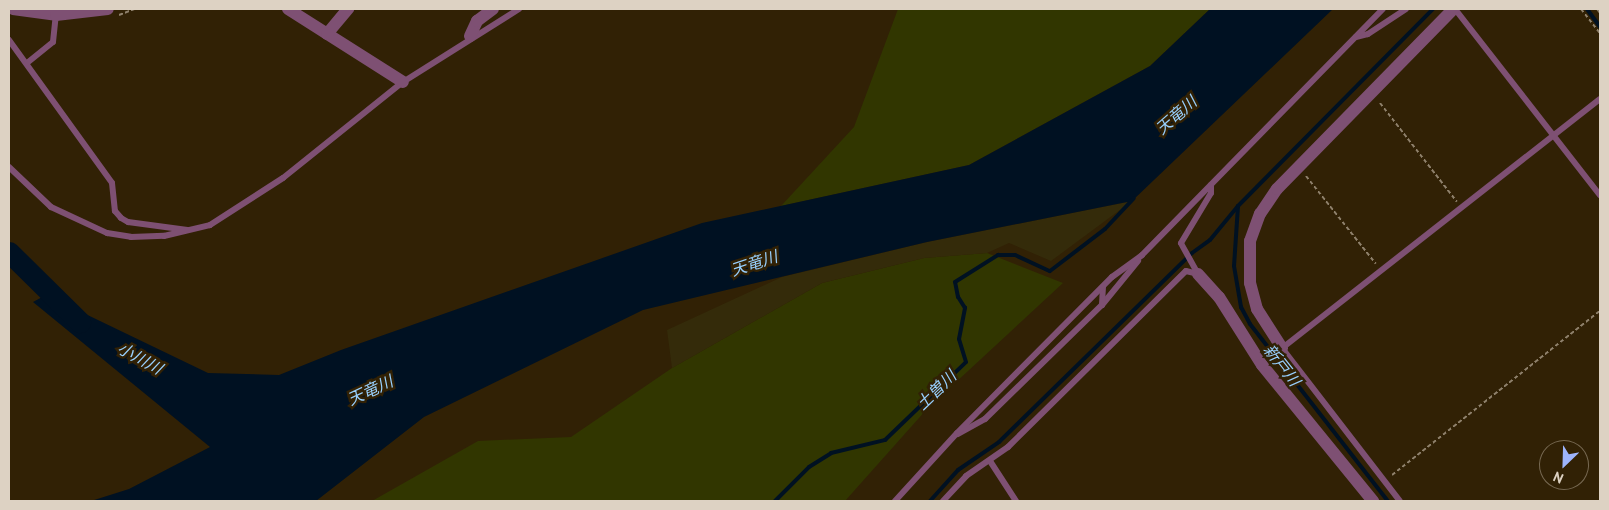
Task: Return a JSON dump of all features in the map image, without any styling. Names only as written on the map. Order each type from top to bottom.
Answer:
[{"type":"street","points":[[13,9],[56,15],[108,9]]},
{"type":"street","points":[[288,9],[402,82]]},
{"type":"street","points":[[327,34],[348,9]]},
{"type":"street","points":[[470,36],[477,21],[493,9]]},
{"type":"street","points":[[1280,350],[1257,309],[1250,283],[1250,241],[1269,200],[1300,165],[1454,9]]},
{"type":"street","points":[[1198,274],[1219,297],[1262,365],[1373,501]]},
{"type":"lane","points":[[9,167],[51,207],[107,233],[131,237],[192,230],[228,217],[283,178],[402,82],[470,36],[519,9]]},
{"type":"lane","points":[[952,437],[986,419],[1102,305],[1142,255],[1384,9]]},
{"type":"lane","points":[[1356,37],[1368,34],[1406,9]]},
{"type":"lane","points":[[1454,9],[1600,195]]},
{"type":"lane","points":[[26,63],[48,50],[53,42],[56,15]]},
{"type":"lane","points":[[9,40],[112,183],[115,211],[121,218],[128,222],[192,230]]},
{"type":"lane","points":[[1400,501],[1280,350],[1600,99]]},
{"type":"lane","points":[[1198,274],[1183,250],[1181,243],[1211,194],[1211,185]]},
{"type":"lane","points":[[895,501],[952,437],[1102,287],[1142,255]]},
{"type":"lane","points":[[943,501],[966,476],[1008,448],[1186,271],[1198,274]]},
{"type":"lane","points":[[1102,287],[1102,305]]},
{"type":"lane","points":[[990,460],[1016,501]]},
{"type":"path","points":[[1581,9],[1600,34]]},
{"type":"path","points":[[1597,9],[1600,13]]},
{"type":"path","points":[[1372,92],[1461,207]]},
{"type":"path","points":[[1300,165],[1309,182],[1381,270]]},
{"type":"path","points":[[1384,482],[1600,311]]},
{"type":"green space","points":[[898,9],[1210,9],[1150,66],[969,165],[781,206],[854,127]]},
{"type":"green space","points":[[987,253],[1063,283],[927,409],[845,501],[372,501],[478,441],[571,437],[672,368],[822,283],[924,258]]},
{"type":"sand","points":[[1132,201],[1051,261],[1009,243],[987,253],[924,258],[822,283],[672,368],[667,330],[782,277],[927,242]]},
{"type":"water","name":"天竜川","points":[[1210,9],[1333,9],[1132,201],[927,242],[643,310],[424,417],[316,501],[91,501],[129,489],[210,447],[33,302],[46,295],[208,373],[279,375],[341,350],[702,223],[969,165],[1150,66]]},
{"type":"waterway","points":[[930,501],[958,470],[999,442],[1192,253],[1210,240],[1238,206],[1433,9]]},
{"type":"waterway","points":[[1587,9],[1600,27]]},
{"type":"waterway","name":"土曽川","points":[[775,501],[809,467],[831,453],[885,440],[966,362],[959,339],[965,308],[958,297],[955,282],[998,255],[1015,255],[1050,271],[1105,229],[1134,198]]},
{"type":"waterway","name":"新戸川","points":[[1238,206],[1234,266],[1241,307],[1250,324],[1388,501]]},
{"type":"waterway","name":"小川川","points":[[9,252],[80,322]]}]
